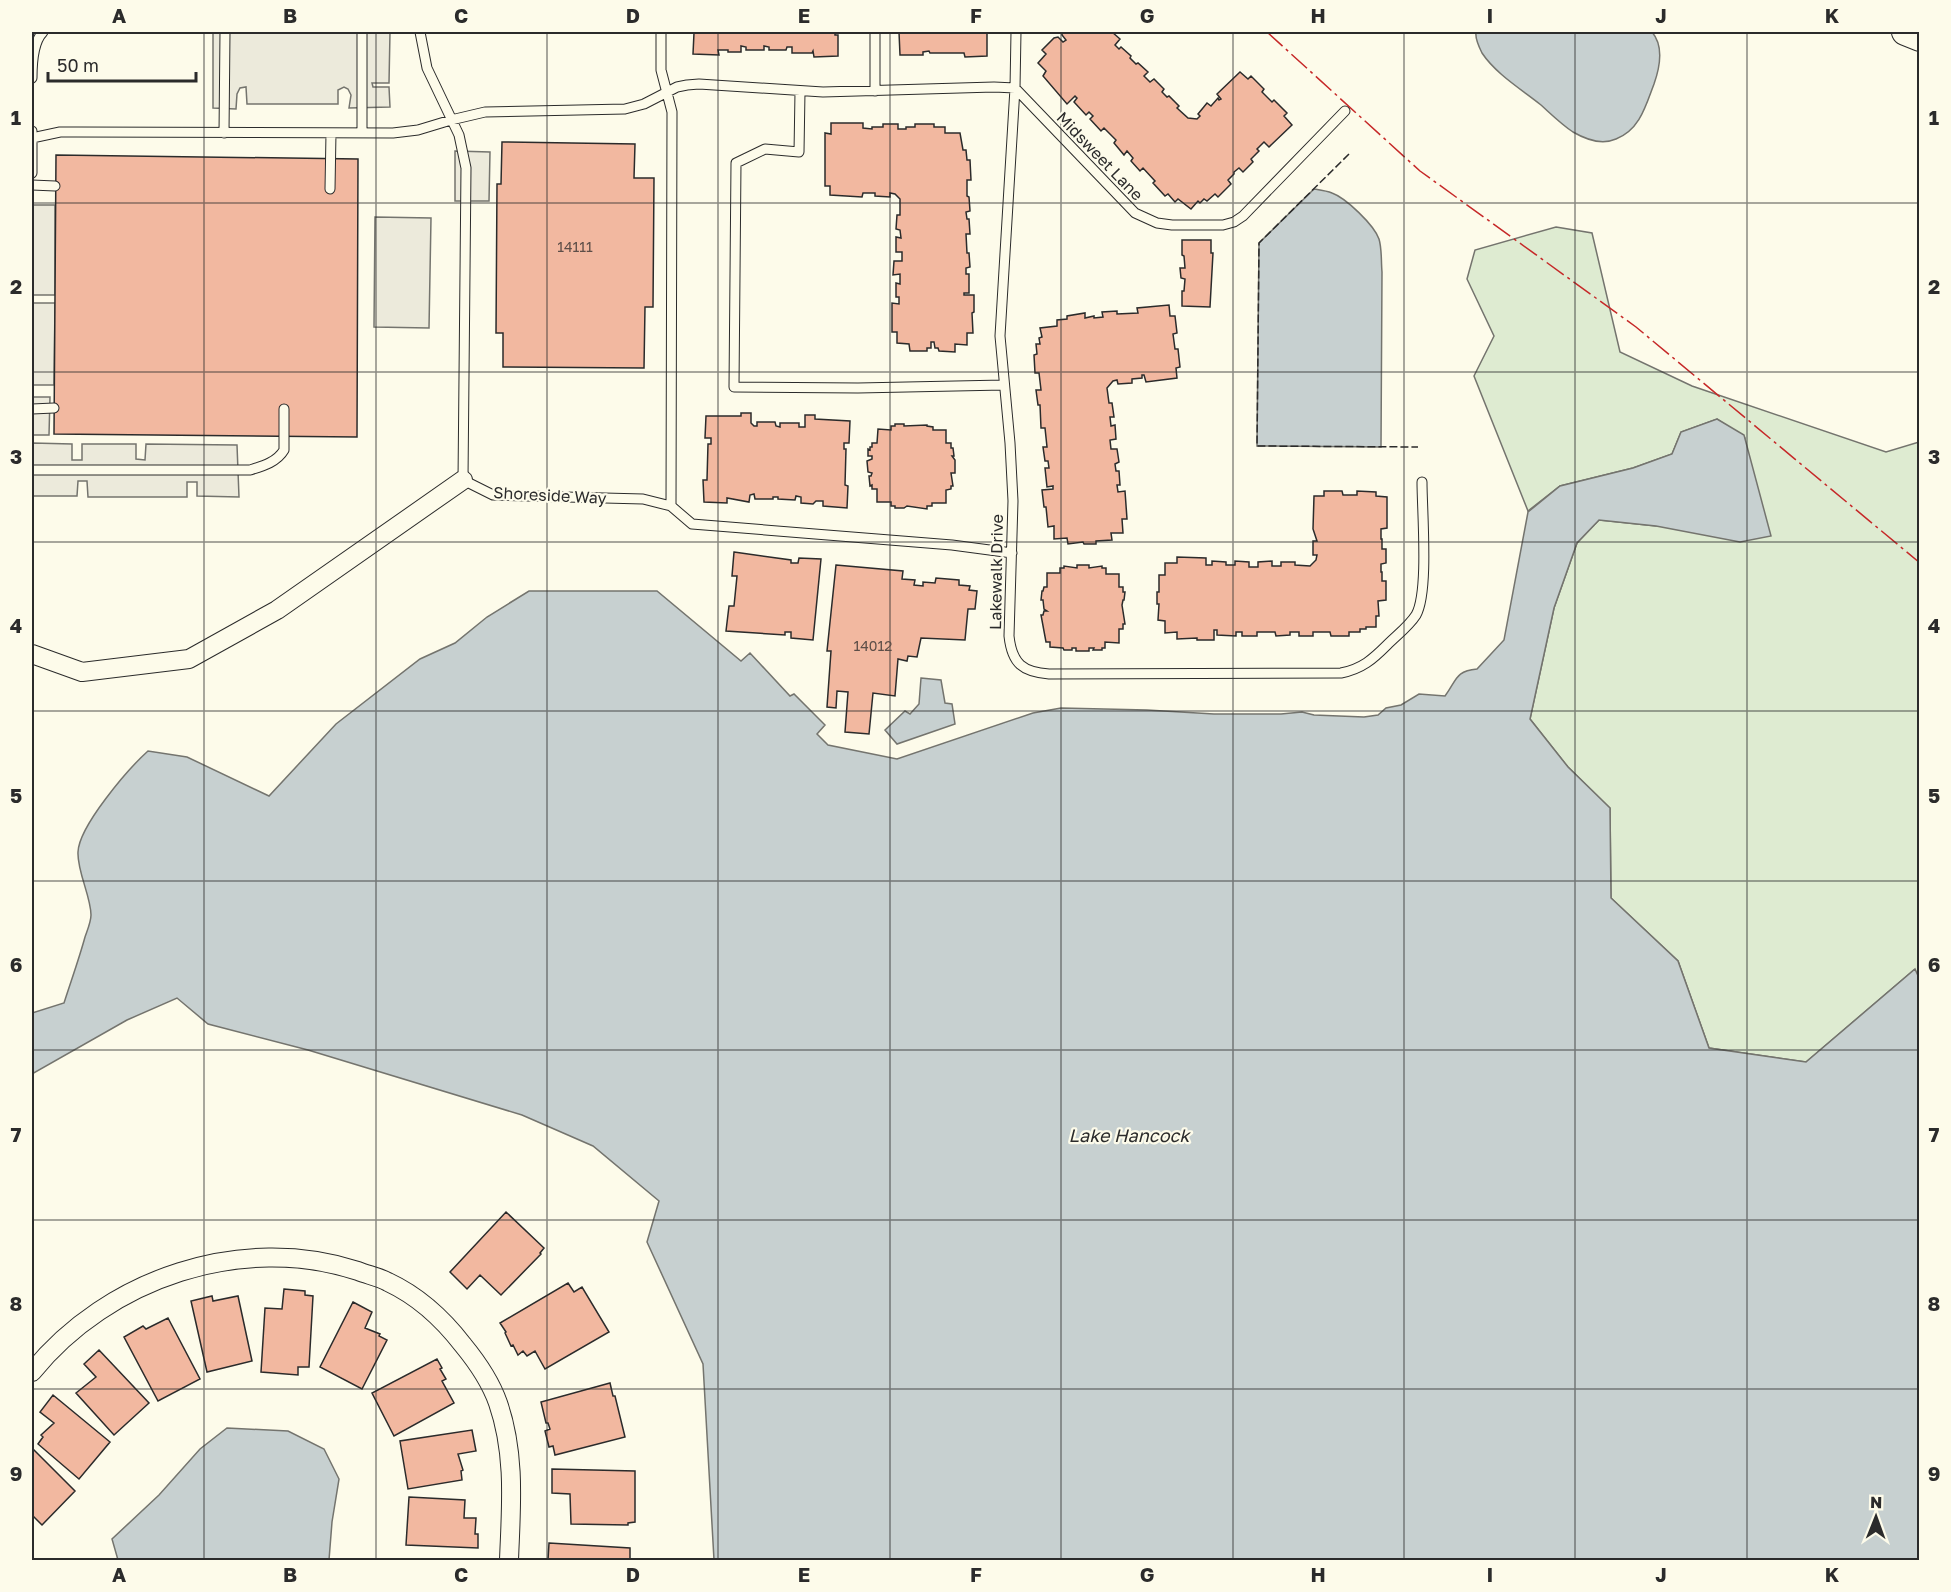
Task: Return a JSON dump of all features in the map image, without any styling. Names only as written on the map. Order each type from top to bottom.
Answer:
[{"type":"street","points":[[1905,32],[1920,38]]},
{"type":"street","points":[[32,654],[82,672],[189,659],[278,610],[463,480]]},
{"type":"street","points":[[32,1372],[50,1349],[96,1312],[137,1289],[191,1268],[235,1260],[284,1257],[333,1263],[387,1281],[424,1304],[450,1328],[476,1362],[497,1402],[508,1443],[512,1476],[509,1560]]},
{"type":"lane","points":[[32,78],[34,41],[43,32]]},
{"type":"lane","points":[[224,133],[225,32]]},
{"type":"lane","points":[[362,32],[362,133]]},
{"type":"lane","points":[[420,32],[426,68],[459,135],[466,179],[463,480]]},
{"type":"lane","points":[[661,32],[661,70],[672,112],[671,506]]},
{"type":"lane","points":[[875,32],[875,91]]},
{"type":"lane","name":"Lakewalk Drive","points":[[1016,32],[1015,88],[1000,325],[1012,476],[1010,647],[1013,656],[1026,670],[1049,674],[1341,673],[1353,671],[1370,662],[1411,622],[1420,604],[1423,580],[1422,482]]},
{"type":"lane","points":[[32,173],[32,136],[60,132],[393,133],[418,130],[484,112],[625,109],[644,104],[677,87],[699,84],[800,92],[1015,88]]},
{"type":"lane","name":"Midsweet Lane","points":[[1015,88],[1135,213],[1157,223],[1172,225],[1222,225],[1234,222],[1243,216],[1345,111]]},
{"type":"lane","points":[[800,92],[799,152],[765,149],[736,163],[734,387],[858,388],[1004,385]]},
{"type":"lane","points":[[330,189],[331,133]]},
{"type":"lane","points":[[32,185],[56,186]]},
{"type":"lane","points":[[32,409],[54,408]]},
{"type":"lane","points":[[32,470],[250,470],[272,461],[284,450],[284,408]]},
{"type":"lane","name":"Shoreside Way","points":[[463,480],[493,495],[643,499],[671,506],[692,524],[929,543],[1012,553]]},
{"type":"green space","points":[[1556,227],[1592,233],[1620,352],[1692,386],[1886,452],[1919,442],[1919,978],[1914,970],[1806,1062],[1709,1048],[1678,961],[1611,898],[1610,808],[1568,767],[1530,719],[1554,608],[1577,543],[1599,520],[1656,526],[1745,438],[1717,419],[1681,432],[1672,454],[1633,468],[1560,486],[1528,511],[1474,376],[1494,336],[1467,279],[1475,250]]},
{"type":"shaded area","points":[[213,32],[390,32],[389,83],[372,83],[373,87],[389,87],[390,107],[349,108],[351,95],[344,87],[338,90],[338,104],[247,104],[246,87],[240,88],[237,94],[236,109],[213,108]]},
{"type":"shaded area","points":[[455,151],[490,152],[489,201],[455,201]]},
{"type":"shaded area","points":[[32,205],[55,205],[55,295],[32,295]]},
{"type":"shaded area","points":[[375,217],[431,218],[429,328],[374,327]]},
{"type":"shaded area","points":[[32,303],[55,303],[54,385],[32,385]]},
{"type":"shaded area","points":[[32,397],[50,397],[49,435],[32,435]]},
{"type":"shaded area","points":[[32,443],[72,444],[72,460],[82,460],[82,444],[136,444],[136,459],[145,460],[146,444],[237,445],[239,497],[197,496],[197,482],[187,482],[187,497],[88,497],[87,481],[78,481],[77,496],[32,496]]},
{"type":"water","points":[[1476,32],[1652,32],[1659,50],[1658,71],[1645,108],[1631,130],[1611,141],[1594,140],[1573,132],[1502,74],[1482,53]]},
{"type":"water","points":[[1314,189],[1332,193],[1345,200],[1366,220],[1379,239],[1382,272],[1381,447],[1257,446],[1259,243]]},
{"type":"water","name":"Lake Hancock","points":[[1717,419],[1744,435],[1771,536],[1740,542],[1656,526],[1599,520],[1577,543],[1554,608],[1530,719],[1568,767],[1610,808],[1611,898],[1678,961],[1709,1048],[1806,1062],[1915,969],[1919,978],[1919,1560],[714,1560],[703,1364],[647,1242],[659,1201],[593,1146],[522,1115],[308,1050],[208,1024],[177,998],[127,1020],[32,1074],[32,1013],[64,1003],[90,921],[89,900],[78,859],[80,841],[95,813],[139,759],[148,751],[187,757],[269,796],[336,724],[420,659],[455,643],[487,617],[529,591],[657,591],[741,661],[750,653],[790,696],[794,694],[825,725],[817,734],[828,745],[897,759],[1033,713],[1061,708],[1214,714],[1302,712],[1314,715],[1364,717],[1378,715],[1386,708],[1401,705],[1419,694],[1445,696],[1460,674],[1477,669],[1504,640],[1528,512],[1560,486],[1633,468],[1672,454],[1681,432]]},
{"type":"water","points":[[921,678],[941,680],[945,703],[952,704],[955,724],[897,744],[885,730],[905,711],[910,714],[919,704]]},
{"type":"water","points":[[227,1428],[288,1431],[324,1449],[339,1479],[329,1560],[118,1560],[112,1539],[159,1495],[200,1449]]},
{"type":"building","points":[[835,32],[835,35],[838,35],[838,56],[814,57],[813,51],[812,53],[792,53],[792,47],[787,47],[786,50],[769,50],[769,47],[764,46],[764,50],[746,50],[746,47],[741,46],[741,52],[718,50],[719,55],[693,54],[694,33]]},
{"type":"building","points":[[899,32],[987,32],[987,56],[965,57],[964,53],[930,53],[929,51],[923,52],[923,55],[900,55]]},
{"type":"building","points":[[1062,32],[1112,32],[1120,39],[1115,45],[1119,49],[1121,47],[1136,64],[1138,63],[1148,72],[1144,76],[1150,82],[1154,79],[1164,89],[1162,92],[1179,106],[1177,108],[1188,118],[1197,119],[1200,116],[1198,114],[1207,103],[1211,106],[1218,98],[1221,99],[1217,94],[1240,72],[1248,79],[1251,76],[1264,89],[1262,92],[1287,113],[1284,116],[1292,125],[1269,147],[1264,142],[1251,159],[1253,162],[1243,172],[1239,168],[1234,172],[1228,180],[1231,184],[1218,197],[1215,194],[1207,201],[1204,199],[1200,203],[1198,201],[1191,209],[1178,199],[1175,202],[1168,194],[1165,196],[1143,168],[1140,171],[1131,161],[1133,158],[1127,151],[1124,155],[1114,143],[1116,140],[1104,128],[1101,131],[1090,119],[1093,116],[1089,112],[1086,115],[1074,102],[1077,98],[1075,96],[1067,104],[1043,76],[1046,71],[1038,63],[1046,54],[1042,50],[1054,38],[1058,37],[1063,42],[1066,40]]},
{"type":"building","points":[[831,123],[863,123],[863,128],[872,129],[872,127],[883,127],[883,124],[898,124],[898,129],[906,129],[906,127],[915,127],[915,124],[934,124],[934,127],[945,127],[945,133],[960,133],[963,150],[966,150],[967,160],[970,160],[971,180],[967,180],[970,211],[966,212],[970,234],[966,234],[970,267],[966,268],[966,274],[969,274],[969,293],[964,293],[964,295],[974,295],[974,312],[972,313],[973,333],[967,333],[967,345],[955,344],[955,352],[939,351],[935,348],[934,342],[931,342],[931,348],[927,348],[927,351],[910,351],[909,344],[897,343],[897,332],[892,332],[892,303],[899,304],[899,297],[896,297],[896,283],[900,284],[900,274],[893,275],[894,261],[902,261],[902,252],[896,252],[896,237],[901,238],[900,230],[896,229],[897,215],[900,215],[900,199],[890,193],[890,197],[875,196],[875,193],[863,193],[862,197],[830,195],[830,186],[825,186],[825,133],[831,134]]},
{"type":"building","points":[[502,142],[635,144],[634,178],[654,178],[653,307],[645,307],[644,368],[503,367],[503,333],[496,333],[497,184],[501,184]]},
{"type":"building","points":[[56,155],[358,159],[357,437],[54,434]]},
{"type":"building","points":[[1182,240],[1211,240],[1211,253],[1213,253],[1210,307],[1182,306],[1185,279],[1181,278],[1180,268],[1185,268]]},
{"type":"building","points":[[1169,305],[1170,316],[1175,316],[1177,333],[1173,334],[1180,367],[1176,368],[1177,378],[1146,382],[1142,375],[1142,378],[1132,379],[1132,383],[1118,384],[1117,380],[1113,381],[1107,388],[1114,417],[1110,417],[1111,426],[1115,425],[1116,439],[1110,440],[1111,449],[1117,449],[1119,462],[1115,464],[1116,471],[1119,471],[1118,492],[1125,491],[1127,519],[1122,519],[1123,533],[1111,533],[1112,540],[1096,541],[1096,544],[1084,544],[1083,542],[1068,544],[1067,538],[1054,539],[1054,526],[1048,527],[1042,490],[1053,489],[1053,486],[1047,487],[1045,468],[1049,468],[1048,461],[1045,461],[1043,447],[1047,447],[1045,428],[1041,428],[1040,405],[1038,405],[1036,390],[1041,390],[1039,373],[1035,373],[1034,355],[1037,354],[1036,344],[1040,344],[1039,338],[1042,337],[1040,328],[1057,326],[1057,320],[1067,319],[1067,316],[1085,313],[1085,318],[1094,316],[1094,318],[1103,317],[1102,312],[1138,313],[1137,308]]},
{"type":"building","points":[[741,413],[751,413],[751,423],[754,426],[757,426],[757,422],[775,422],[776,426],[780,427],[780,423],[799,423],[799,427],[805,427],[805,415],[815,415],[815,419],[850,421],[849,443],[844,443],[844,449],[846,449],[845,485],[848,486],[847,508],[823,506],[823,501],[816,501],[813,504],[801,503],[801,497],[796,496],[795,500],[778,499],[778,497],[755,499],[754,494],[750,495],[749,502],[727,498],[727,503],[704,502],[703,480],[707,480],[708,444],[711,444],[711,438],[705,438],[706,416],[741,416]]},
{"type":"building","points":[[895,424],[927,425],[933,427],[933,430],[946,430],[946,443],[951,443],[951,448],[953,448],[955,473],[951,473],[953,486],[946,490],[946,503],[932,503],[932,506],[927,506],[927,509],[907,506],[895,508],[891,506],[891,502],[877,502],[877,489],[872,489],[872,485],[870,486],[869,476],[872,473],[868,472],[867,461],[872,459],[872,456],[868,456],[868,449],[872,447],[872,443],[877,443],[878,429],[891,430],[891,426]]},
{"type":"building","points":[[1324,491],[1342,491],[1343,495],[1357,495],[1357,491],[1376,492],[1376,496],[1387,497],[1387,528],[1381,529],[1382,549],[1386,549],[1386,563],[1381,564],[1381,572],[1382,581],[1386,581],[1386,600],[1378,601],[1379,616],[1376,616],[1376,627],[1366,627],[1366,629],[1360,629],[1360,632],[1349,632],[1349,636],[1331,636],[1330,632],[1313,632],[1313,636],[1299,636],[1299,632],[1290,632],[1290,635],[1276,636],[1275,632],[1257,632],[1257,636],[1242,636],[1242,632],[1236,632],[1236,636],[1217,635],[1217,630],[1214,630],[1214,640],[1177,639],[1177,632],[1165,633],[1165,621],[1158,620],[1157,592],[1159,592],[1159,575],[1165,575],[1165,563],[1177,563],[1177,557],[1206,558],[1206,565],[1212,565],[1212,561],[1235,565],[1235,561],[1249,562],[1249,567],[1258,567],[1258,562],[1272,561],[1272,566],[1281,566],[1281,562],[1295,562],[1295,565],[1310,566],[1316,560],[1317,555],[1313,555],[1313,541],[1317,541],[1313,529],[1314,496],[1324,496]]},
{"type":"building","points":[[734,552],[791,560],[791,563],[798,563],[799,558],[821,559],[813,640],[791,638],[791,632],[785,632],[785,635],[726,631],[729,606],[734,606],[737,576],[732,576]]},
{"type":"building","points":[[836,565],[903,571],[902,579],[915,580],[914,585],[923,586],[923,582],[935,583],[936,578],[959,580],[959,585],[970,586],[969,590],[977,591],[975,609],[968,609],[965,640],[921,638],[917,657],[908,656],[907,661],[898,659],[895,696],[873,693],[869,734],[845,732],[848,692],[837,691],[836,708],[827,707],[831,651],[827,651]]},
{"type":"building","points":[[1077,565],[1089,565],[1089,568],[1102,566],[1106,568],[1106,574],[1119,574],[1119,587],[1123,587],[1123,592],[1125,592],[1122,605],[1125,624],[1123,624],[1123,629],[1119,629],[1119,643],[1105,642],[1105,648],[1102,650],[1089,648],[1089,651],[1076,651],[1076,648],[1072,648],[1072,650],[1064,650],[1050,647],[1050,642],[1046,642],[1041,615],[1047,611],[1041,600],[1042,591],[1044,587],[1047,587],[1047,573],[1060,573],[1060,568],[1064,566],[1077,568]]},
{"type":"building","points":[[506,1212],[544,1248],[541,1254],[501,1295],[480,1275],[467,1289],[450,1272]]},
{"type":"building","points":[[568,1283],[574,1292],[582,1287],[609,1332],[545,1369],[535,1351],[527,1356],[523,1351],[518,1355],[500,1323]]},
{"type":"building","points":[[284,1289],[305,1291],[305,1295],[313,1296],[309,1367],[298,1367],[298,1375],[261,1372],[265,1308],[282,1309]]},
{"type":"building","points":[[212,1296],[213,1301],[238,1296],[252,1361],[207,1372],[191,1301]]},
{"type":"building","points":[[353,1302],[372,1312],[365,1328],[380,1334],[379,1336],[387,1340],[362,1389],[320,1367]]},
{"type":"building","points":[[168,1318],[200,1379],[158,1401],[124,1337],[143,1326],[146,1329]]},
{"type":"building","points":[[99,1350],[149,1403],[114,1435],[76,1393],[96,1377],[84,1364]]},
{"type":"building","points":[[437,1359],[446,1379],[442,1381],[454,1403],[394,1436],[372,1393]]},
{"type":"building","points":[[610,1383],[625,1437],[555,1455],[553,1446],[549,1447],[545,1431],[550,1429],[546,1423],[541,1402]]},
{"type":"building","points":[[53,1395],[110,1442],[79,1479],[38,1444],[43,1437],[41,1435],[54,1423],[40,1412]]},
{"type":"building","points":[[472,1430],[476,1451],[458,1454],[463,1470],[461,1471],[462,1480],[408,1489],[400,1441]]},
{"type":"building","points":[[32,1448],[75,1491],[42,1525],[32,1515]]},
{"type":"building","points":[[552,1469],[635,1471],[635,1522],[628,1523],[628,1525],[571,1524],[570,1494],[552,1493]]},
{"type":"building","points":[[409,1497],[465,1500],[464,1518],[476,1518],[475,1534],[478,1534],[478,1548],[406,1545]]},
{"type":"building","points":[[549,1543],[630,1548],[630,1559],[548,1560]]},
{"type":"fence","points":[[1349,154],[1259,243],[1257,446],[1418,447]]},
{"type":"power","points":[[1267,32],[1420,171],[1636,327],[1920,563]]}]
